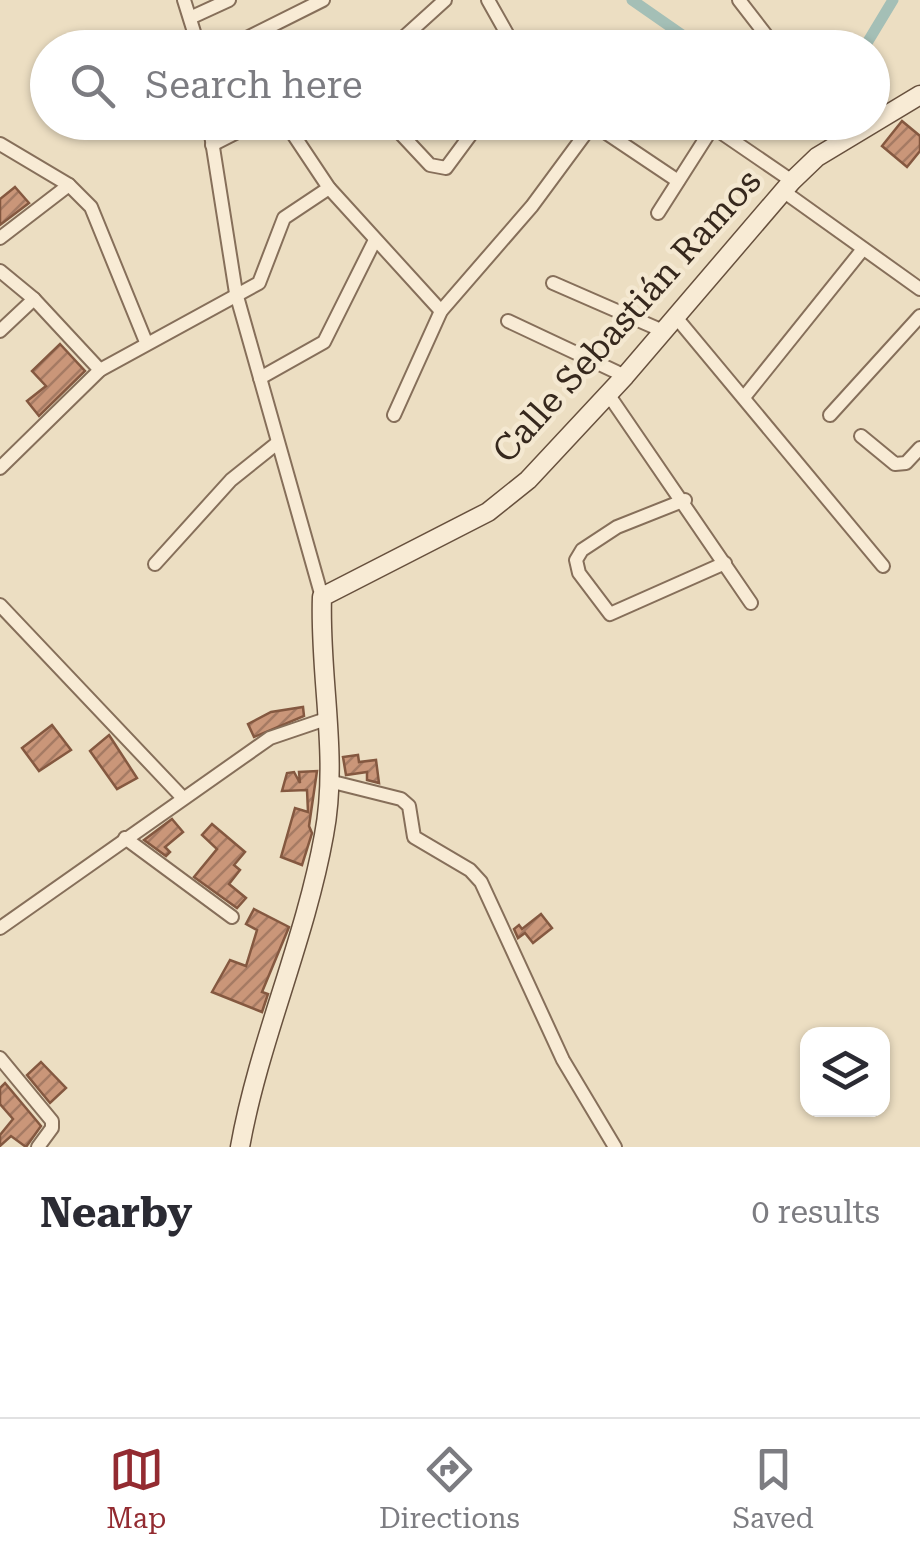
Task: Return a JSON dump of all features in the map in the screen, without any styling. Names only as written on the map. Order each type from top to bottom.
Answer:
[{"type":"main road","name":"Calle Sebastián Ramos","points":[[890,113],[920,95]]},
{"type":"main road","name":"Calle Sebastián Ramos","points":[[322,597],[488,512],[528,480],[625,376],[787,186],[817,156],[844,140]]},
{"type":"main road","points":[[240,1147],[312,889],[330,781],[320,650],[322,597]]},
{"type":"street","points":[[184,0],[195,30]]},
{"type":"street","points":[[192,17],[229,0]]},
{"type":"street","points":[[263,30],[324,0]]},
{"type":"street","points":[[412,30],[445,0]]},
{"type":"street","points":[[488,0],[505,30]]},
{"type":"street","points":[[739,0],[762,30]]},
{"type":"street","points":[[211,140],[236,293],[322,597]]},
{"type":"street","points":[[212,145],[222,140]]},
{"type":"street","points":[[297,140],[328,188],[441,311]]},
{"type":"street","points":[[407,140],[430,164],[446,168],[467,140]]},
{"type":"street","points":[[394,415],[441,311],[532,206],[580,140]]},
{"type":"street","points":[[617,140],[678,181]]},
{"type":"street","points":[[658,213],[705,140]]},
{"type":"street","points":[[733,140],[863,249],[920,289]]},
{"type":"street","points":[[0,144],[69,185],[91,207],[146,342]]},
{"type":"street","points":[[0,238],[69,185]]},
{"type":"street","points":[[0,468],[100,370],[262,280],[284,218],[328,188]]},
{"type":"street","points":[[260,378],[328,337],[374,242]]},
{"type":"street","points":[[744,396],[863,249]]},
{"type":"street","points":[[0,271],[34,300],[100,370]]},
{"type":"street","points":[[552,283],[669,324],[744,396],[883,566]]},
{"type":"street","points":[[0,331],[34,300]]},
{"type":"street","points":[[830,415],[920,316]]},
{"type":"street","points":[[508,321],[625,376]]},
{"type":"street","points":[[608,394],[751,603]]},
{"type":"street","points":[[861,436],[895,464],[906,463],[920,448]]},
{"type":"street","points":[[155,564],[231,480],[276,444]]},
{"type":"street","points":[[684,500],[617,527],[582,550],[576,560],[579,573],[610,614],[725,563]]},
{"type":"street","points":[[0,605],[183,798]]},
{"type":"street","points":[[0,928],[270,738],[326,719]]},
{"type":"street","points":[[330,781],[401,798],[409,806],[414,837],[470,870],[481,882],[562,1060],[615,1147]]},
{"type":"street","points":[[125,838],[232,917]]},
{"type":"street","points":[[0,1058],[52,1121],[52,1128],[38,1147]]},
{"type":"building","points":[[902,121],[920,136],[920,151],[907,167],[882,146]]},
{"type":"building","points":[[15,187],[29,203],[0,225],[0,199]]},
{"type":"building","points":[[60,344],[85,371],[39,416],[27,401],[46,386],[32,371]]},
{"type":"building","points":[[303,707],[304,716],[254,737],[248,724],[271,712]]},
{"type":"building","points":[[52,725],[71,750],[39,771],[22,748]]},
{"type":"building","points":[[109,735],[137,778],[117,789],[90,751]]},
{"type":"building","points":[[358,755],[359,762],[376,760],[379,783],[367,780],[367,772],[346,775],[343,757]]},
{"type":"building","points":[[317,771],[309,826],[312,833],[302,865],[281,857],[295,808],[308,812],[307,790],[282,791],[287,773],[294,772],[300,783],[299,772]]},
{"type":"building","points":[[172,819],[183,832],[165,847],[170,852],[166,856],[144,840]]},
{"type":"building","points":[[212,824],[245,852],[234,865],[240,870],[229,884],[246,898],[237,908],[194,877],[217,849],[202,835]]},
{"type":"building","points":[[254,909],[289,927],[262,992],[268,994],[262,1012],[212,992],[230,960],[246,966],[257,930],[246,924]]},
{"type":"building","points":[[541,914],[552,928],[533,943],[525,933],[518,938],[514,929],[519,925],[522,929]]},
{"type":"building","points":[[41,1062],[66,1088],[50,1103],[27,1075]]},
{"type":"building","points":[[5,1083],[41,1126],[26,1147],[11,1136],[0,1146],[0,1135],[13,1119],[0,1104],[0,1088]]},
{"type":"waterway","points":[[632,0],[675,30]]},
{"type":"waterway","points":[[875,30],[893,0]]}]
